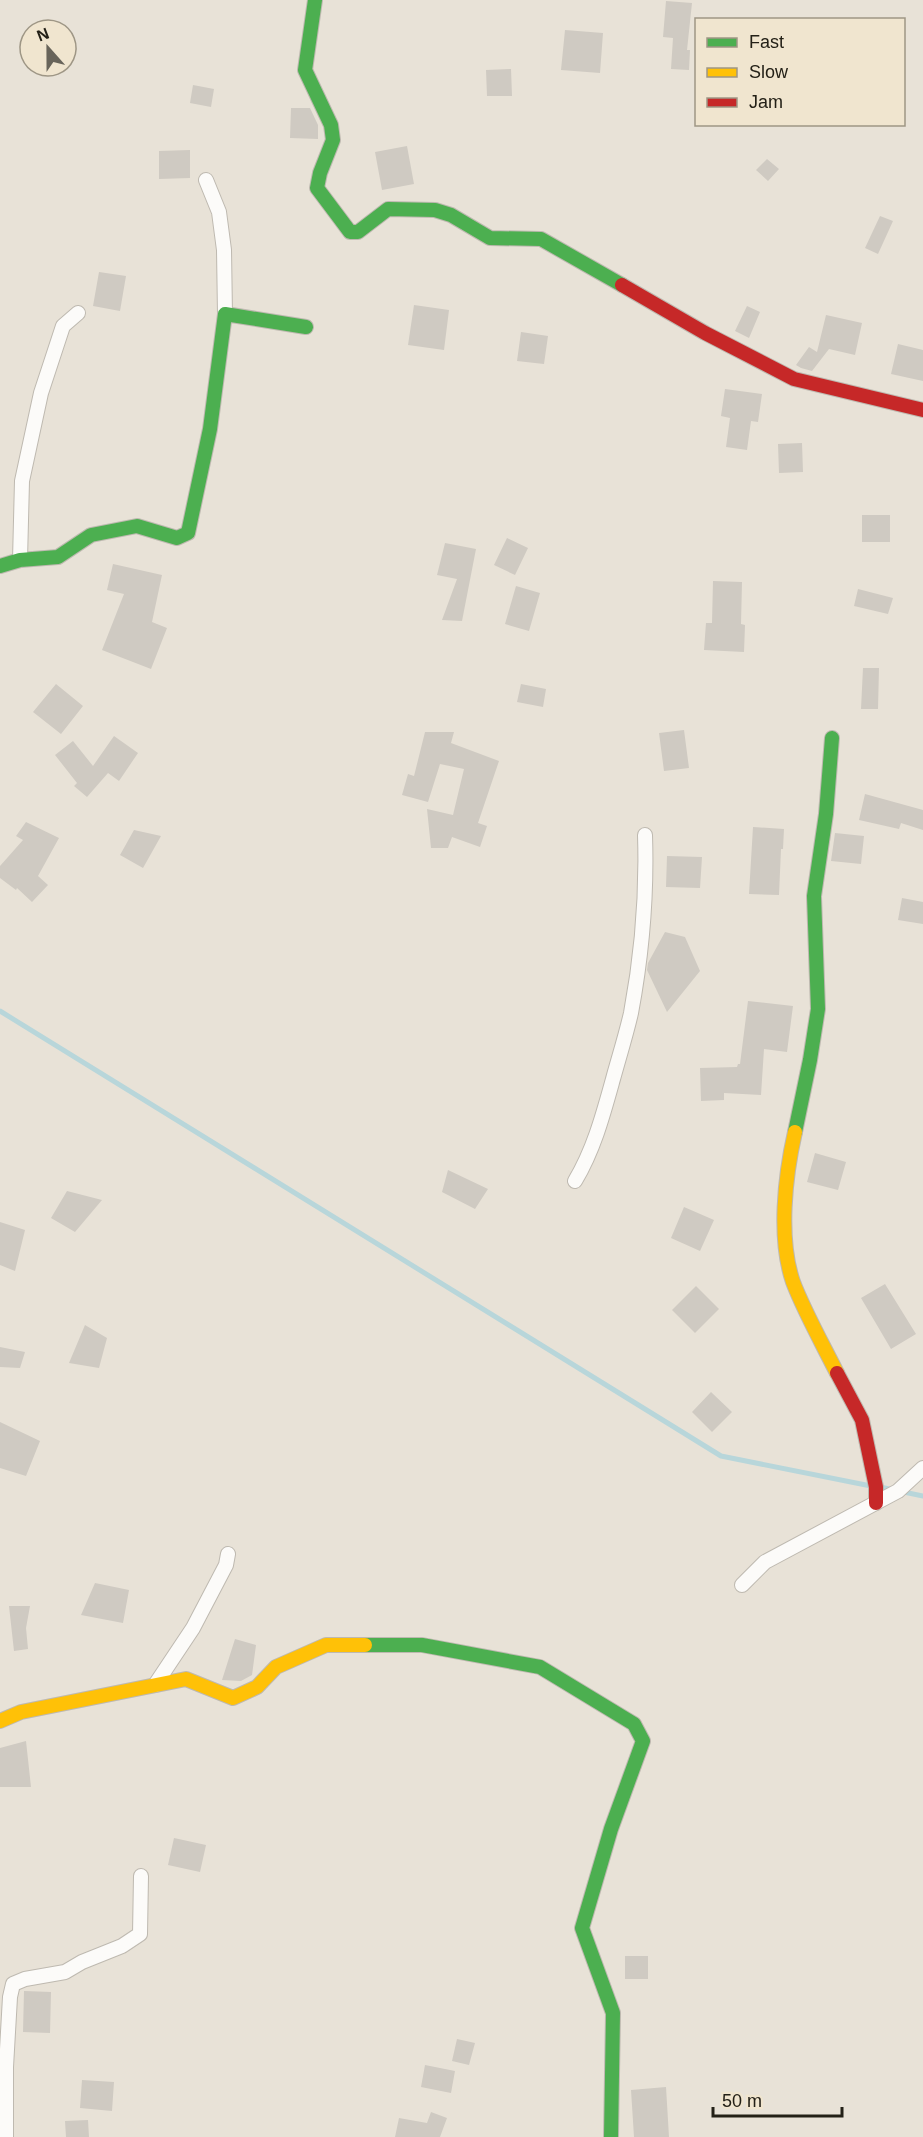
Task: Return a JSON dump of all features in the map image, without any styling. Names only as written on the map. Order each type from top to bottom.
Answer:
[{"type":"street","points":[[315,0],[305,70],[331,125],[333,140],[320,172],[317,188],[350,232],[358,232],[388,209],[435,210],[451,215],[490,238],[541,239],[705,333],[794,378],[923,410]]},
{"type":"street","points":[[0,566],[20,560],[58,557],[91,535],[137,526],[177,538],[188,533],[210,429],[225,314],[224,250],[219,212],[206,180]]},
{"type":"street","points":[[20,560],[22,481],[41,393],[63,326],[78,313]]},
{"type":"street","points":[[225,314],[306,327]]},
{"type":"street","points":[[832,738],[826,814],[814,897],[818,1008],[810,1060],[789,1158],[784,1230],[794,1281],[826,1352],[862,1420],[876,1487],[876,1503]]},
{"type":"street","points":[[575,1181],[586,1163],[600,1128],[631,1014],[642,944],[647,883],[645,835]]},
{"type":"street","points":[[742,1586],[765,1563],[898,1491],[923,1468]]},
{"type":"street","points":[[155,1685],[193,1628],[226,1565],[228,1554]]},
{"type":"street","points":[[0,1721],[21,1712],[186,1678],[233,1698],[257,1687],[276,1667],[326,1645],[422,1645],[540,1667],[634,1724],[643,1741],[611,1829],[582,1928],[613,2013],[611,2137]]},
{"type":"street","points":[[6,2137],[6,2067],[10,1997],[13,1984],[26,1979],[65,1972],[82,1962],[122,1946],[140,1934],[141,1876]]},
{"type":"building","points":[[666,1],[692,3],[687,50],[690,50],[689,70],[671,69],[673,38],[663,37]]},
{"type":"building","points":[[565,30],[603,33],[600,73],[561,70]]},
{"type":"building","points":[[511,69],[512,96],[487,96],[486,70]]},
{"type":"building","points":[[193,85],[214,89],[211,107],[190,103]]},
{"type":"building","points":[[291,108],[310,108],[318,125],[318,139],[290,138]]},
{"type":"building","points":[[407,146],[414,184],[382,190],[375,152]]},
{"type":"building","points":[[190,150],[190,178],[159,179],[159,151]]},
{"type":"building","points":[[767,159],[779,169],[768,181],[756,170]]},
{"type":"building","points":[[880,216],[893,221],[878,254],[865,248]]},
{"type":"building","points":[[99,272],[126,276],[120,311],[93,306]]},
{"type":"building","points":[[414,305],[449,310],[444,350],[408,345]]},
{"type":"building","points":[[747,306],[760,312],[749,338],[735,331]]},
{"type":"building","points":[[826,315],[862,323],[855,355],[829,349],[812,371],[801,368],[796,365],[809,347],[817,352]]},
{"type":"building","points":[[521,332],[548,336],[544,364],[517,361]]},
{"type":"building","points":[[898,344],[923,350],[923,381],[891,374]]},
{"type":"building","points":[[725,389],[762,394],[758,422],[751,421],[747,450],[726,447],[730,418],[721,416]]},
{"type":"building","points":[[802,443],[803,472],[779,473],[778,444]]},
{"type":"building","points":[[862,515],[890,515],[890,542],[862,542]]},
{"type":"building","points":[[507,538],[528,548],[515,575],[494,565]]},
{"type":"building","points":[[445,543],[476,549],[462,621],[442,620],[457,579],[437,575]]},
{"type":"building","points":[[113,564],[162,575],[152,622],[167,628],[151,669],[102,650],[124,594],[107,590]]},
{"type":"building","points":[[713,581],[742,582],[741,624],[745,625],[744,652],[704,650],[706,623],[712,623]]},
{"type":"building","points":[[516,586],[540,593],[529,631],[505,624]]},
{"type":"building","points":[[858,589],[893,598],[888,614],[854,606]]},
{"type":"building","points":[[863,668],[879,668],[878,709],[861,709]]},
{"type":"building","points":[[56,684],[83,706],[61,734],[33,712]]},
{"type":"building","points":[[521,684],[546,689],[543,707],[517,702]]},
{"type":"building","points":[[684,730],[689,768],[664,771],[659,733]]},
{"type":"building","points":[[425,732],[454,732],[451,743],[499,761],[478,823],[487,826],[480,847],[452,837],[448,848],[431,848],[427,809],[453,815],[464,769],[440,764],[428,802],[402,795],[408,774],[414,776]]},
{"type":"building","points":[[114,736],[138,753],[119,781],[108,773],[87,797],[74,786],[77,783],[55,755],[73,741],[93,766]]},
{"type":"building","points":[[865,794],[923,810],[923,830],[901,823],[899,829],[859,820]]},
{"type":"building","points":[[26,822],[59,838],[38,876],[48,885],[32,902],[17,888],[16,890],[0,878],[0,866],[23,840],[16,836]]},
{"type":"building","points":[[753,827],[784,829],[779,895],[749,894]]},
{"type":"building","points":[[134,830],[161,836],[143,868],[120,855]]},
{"type":"building","points":[[835,833],[864,836],[861,864],[831,861]]},
{"type":"building","points":[[667,856],[702,857],[700,888],[666,887]]},
{"type":"building","points":[[902,898],[923,902],[923,924],[898,920]]},
{"type":"building","points":[[665,932],[685,937],[700,971],[667,1012],[647,970],[648,963]]},
{"type":"building","points":[[748,1001],[793,1006],[787,1052],[764,1049],[761,1095],[724,1093],[724,1100],[701,1101],[700,1068],[737,1067],[740,1064]]},
{"type":"building","points":[[815,1153],[846,1162],[838,1190],[807,1182]]},
{"type":"building","points":[[448,1170],[488,1189],[475,1209],[442,1192]]},
{"type":"building","points":[[67,1191],[102,1200],[75,1232],[51,1218]]},
{"type":"building","points":[[684,1207],[714,1220],[700,1251],[671,1238]]},
{"type":"building","points":[[0,1222],[25,1230],[15,1271],[0,1265]]},
{"type":"building","points":[[885,1284],[916,1334],[891,1349],[861,1298]]},
{"type":"building","points":[[696,1286],[719,1309],[695,1333],[672,1310]]},
{"type":"building","points":[[85,1325],[107,1338],[99,1368],[69,1363]]},
{"type":"building","points":[[0,1347],[25,1352],[20,1368],[0,1367]]},
{"type":"building","points":[[711,1392],[732,1412],[712,1432],[692,1412]]},
{"type":"building","points":[[0,1422],[40,1441],[26,1476],[0,1468]]},
{"type":"building","points":[[95,1583],[129,1590],[123,1623],[81,1615]]},
{"type":"building","points":[[9,1606],[30,1606],[26,1628],[28,1649],[14,1651]]},
{"type":"building","points":[[235,1639],[256,1645],[252,1675],[241,1681],[222,1680]]},
{"type":"building","points":[[26,1741],[31,1787],[0,1787],[0,1748]]},
{"type":"building","points":[[174,1838],[206,1845],[200,1872],[168,1865]]},
{"type":"building","points":[[625,1956],[648,1956],[648,1979],[625,1979]]},
{"type":"building","points":[[24,1991],[51,1992],[50,2033],[23,2032]]},
{"type":"building","points":[[457,2039],[475,2043],[469,2065],[452,2061]]},
{"type":"building","points":[[425,2065],[455,2071],[451,2093],[421,2087]]},
{"type":"building","points":[[82,2080],[114,2082],[112,2111],[80,2108]]},
{"type":"building","points":[[666,2087],[669,2137],[634,2137],[631,2090]]},
{"type":"building","points":[[431,2112],[447,2118],[440,2137],[395,2137],[399,2118],[427,2123]]},
{"type":"building","points":[[88,2120],[89,2137],[66,2137],[65,2121]]},
{"type":"waterway","points":[[0,1011],[721,1456],[871,1486]]},
{"type":"waterway","points":[[880,1487],[923,1496]]},
{"type":"traffic: fast","points":[[315,0],[305,70],[331,125],[333,140],[320,173],[317,188],[350,232],[358,232],[388,209],[435,210],[451,215],[490,238],[541,239],[622,285]]},
{"type":"traffic: fast","points":[[0,566],[20,560],[58,557],[91,535],[137,526],[177,538],[188,533],[210,429],[225,314],[306,327]]},
{"type":"traffic: fast","points":[[795,1132],[818,1009],[814,896],[826,814],[832,738]]},
{"type":"traffic: fast","points":[[365,1645],[422,1645],[540,1667],[634,1724],[643,1741],[611,1829],[582,1928],[613,2013],[611,2137]]},
{"type":"traffic: slow","points":[[795,1132],[786,1187],[784,1227],[788,1265],[803,1305],[837,1373]]},
{"type":"traffic: slow","points":[[0,1721],[21,1712],[186,1679],[233,1698],[257,1687],[276,1667],[326,1645],[365,1645]]},
{"type":"traffic: jam","points":[[622,285],[705,333],[794,379],[923,410]]},
{"type":"traffic: jam","points":[[837,1373],[862,1420],[876,1487],[876,1503]]}]
